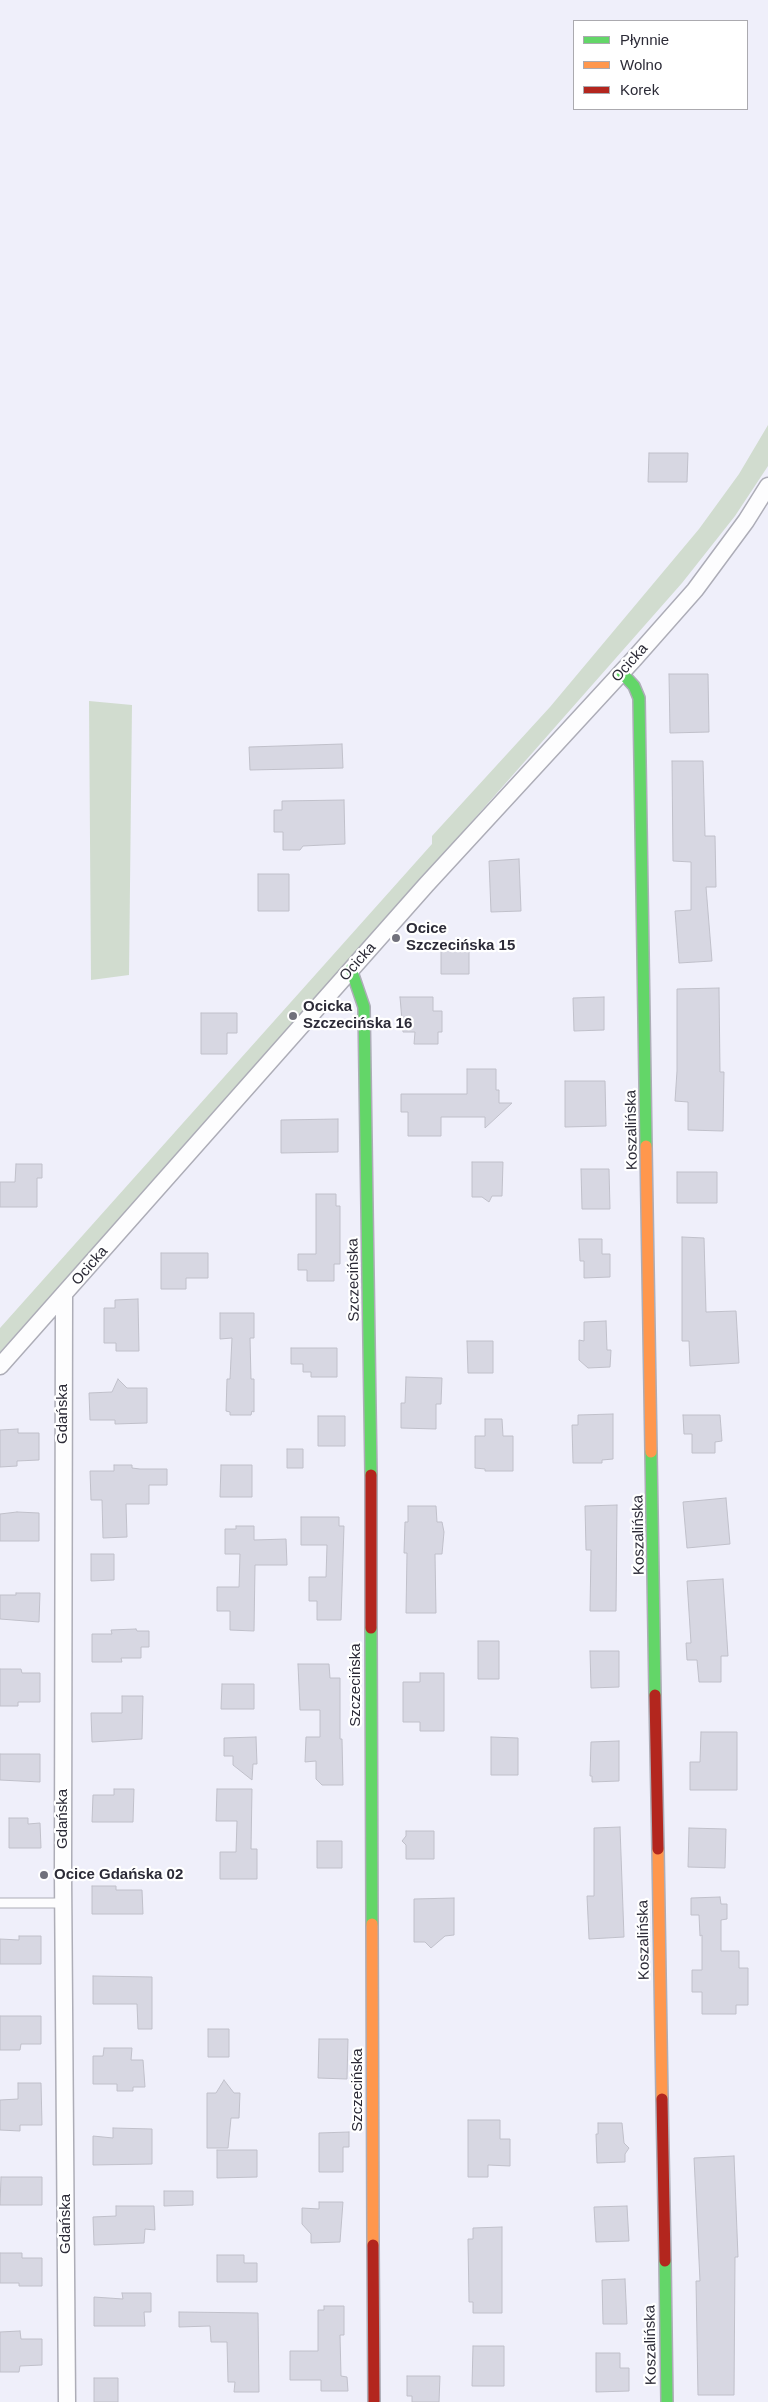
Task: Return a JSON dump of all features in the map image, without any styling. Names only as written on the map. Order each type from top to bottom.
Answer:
[{"type":"street","name":"Ocicka","points":[[0,1366],[64,1296],[426,885],[622,673],[695,590],[746,522],[768,486]]},
{"type":"street","name":"Koszalińska","points":[[622,673],[634,686],[639,698],[667,2402]]},
{"type":"street","name":"Szczecińska","points":[[351,970],[364,1007],[370,1326],[374,2402]]},
{"type":"street","name":"Gdańska","points":[[64,1296],[63,1903],[67,2402]]},
{"type":"lane","points":[[0,1903],[63,1903]]},
{"type":"shaded area","points":[[768,425],[768,466],[735,516],[682,583],[223,1104],[0,1352],[0,1328],[432,844],[432,836],[550,707],[699,529],[739,474]]},
{"type":"shaded area","points":[[89,701],[132,705],[129,975],[91,980]]},
{"type":"building","points":[[649,453],[688,453],[687,482],[648,482]]},
{"type":"building","points":[[669,674],[708,674],[709,732],[670,733]]},
{"type":"building","points":[[342,744],[343,768],[250,770],[249,747]]},
{"type":"building","points":[[672,761],[703,761],[705,836],[715,836],[716,887],[706,887],[712,961],[679,963],[675,911],[691,910],[691,862],[673,861]]},
{"type":"building","points":[[344,800],[345,844],[303,846],[300,850],[283,850],[283,832],[274,832],[274,810],[282,810],[282,801]]},
{"type":"building","points":[[519,859],[521,911],[491,912],[489,861]]},
{"type":"building","points":[[258,874],[289,874],[289,911],[258,911]]},
{"type":"building","points":[[441,948],[469,948],[469,974],[441,974]]},
{"type":"building","points":[[719,988],[720,1072],[724,1072],[723,1131],[688,1130],[688,1102],[675,1101],[677,989]]},
{"type":"building","points":[[400,997],[433,997],[433,1011],[442,1011],[442,1032],[438,1032],[438,1044],[414,1044],[415,1032],[403,1032]]},
{"type":"building","points":[[604,997],[604,1030],[574,1031],[573,998]]},
{"type":"building","points":[[201,1013],[237,1013],[237,1033],[227,1033],[227,1054],[201,1054]]},
{"type":"building","points":[[467,1069],[496,1069],[496,1090],[499,1090],[499,1103],[512,1103],[485,1128],[485,1117],[441,1117],[441,1136],[408,1136],[408,1112],[401,1112],[401,1094],[467,1094]]},
{"type":"building","points":[[565,1081],[605,1081],[606,1126],[565,1127]]},
{"type":"building","points":[[338,1119],[338,1152],[281,1153],[281,1120]]},
{"type":"building","points":[[472,1162],[503,1162],[502,1196],[492,1196],[489,1202],[482,1197],[472,1197]]},
{"type":"building","points":[[16,1164],[42,1164],[42,1178],[37,1178],[37,1207],[0,1207],[0,1182],[15,1182]]},
{"type":"building","points":[[581,1169],[609,1169],[610,1209],[582,1209]]},
{"type":"building","points":[[677,1172],[717,1172],[717,1203],[677,1203]]},
{"type":"building","points":[[316,1194],[336,1194],[336,1206],[340,1206],[340,1264],[334,1264],[334,1281],[307,1281],[307,1270],[298,1270],[298,1254],[316,1254]]},
{"type":"building","points":[[682,1237],[704,1238],[706,1312],[736,1311],[739,1363],[690,1366],[689,1341],[682,1341]]},
{"type":"building","points":[[579,1239],[602,1239],[602,1254],[610,1254],[610,1277],[584,1278],[584,1261],[580,1261]]},
{"type":"building","points":[[161,1253],[208,1253],[208,1278],[186,1278],[186,1289],[161,1289]]},
{"type":"building","points":[[138,1299],[139,1351],[116,1351],[116,1343],[104,1343],[104,1308],[115,1308],[115,1300]]},
{"type":"building","points":[[220,1313],[254,1313],[254,1338],[250,1338],[251,1379],[254,1379],[254,1412],[252,1411],[251,1415],[230,1415],[230,1412],[226,1411],[227,1379],[230,1379],[232,1338],[220,1339]]},
{"type":"building","points":[[606,1321],[607,1350],[611,1350],[610,1367],[588,1368],[579,1360],[579,1340],[584,1341],[584,1322]]},
{"type":"building","points":[[467,1341],[493,1341],[493,1373],[468,1373]]},
{"type":"building","points":[[291,1348],[337,1348],[337,1377],[311,1377],[311,1372],[303,1372],[303,1364],[291,1364]]},
{"type":"building","points":[[406,1377],[442,1378],[441,1404],[436,1404],[436,1429],[401,1428],[401,1403],[405,1403]]},
{"type":"building","points":[[118,1379],[127,1388],[147,1388],[147,1423],[115,1424],[115,1420],[90,1420],[89,1393],[112,1392]]},
{"type":"building","points":[[613,1414],[613,1459],[602,1460],[602,1463],[573,1463],[572,1425],[578,1425],[578,1415]]},
{"type":"building","points":[[683,1415],[720,1415],[722,1441],[715,1442],[715,1453],[692,1453],[692,1434],[684,1434]]},
{"type":"building","points":[[318,1416],[345,1416],[345,1446],[318,1446]]},
{"type":"building","points":[[485,1419],[502,1419],[503,1436],[513,1436],[513,1471],[485,1471],[485,1469],[475,1468],[475,1436],[485,1436]]},
{"type":"building","points":[[18,1429],[18,1433],[39,1433],[39,1460],[17,1461],[17,1466],[0,1467],[0,1430]]},
{"type":"building","points":[[287,1449],[303,1449],[303,1468],[287,1468]]},
{"type":"building","points":[[114,1465],[132,1465],[132,1468],[140,1469],[167,1469],[167,1485],[149,1485],[149,1504],[126,1504],[127,1537],[103,1538],[102,1500],[91,1500],[90,1471],[114,1471]]},
{"type":"building","points":[[221,1465],[252,1465],[252,1497],[220,1497]]},
{"type":"building","points":[[726,1498],[730,1544],[687,1548],[683,1502]]},
{"type":"building","points":[[617,1505],[616,1611],[590,1611],[591,1550],[586,1550],[585,1506]]},
{"type":"building","points":[[408,1506],[436,1506],[437,1522],[442,1522],[444,1532],[442,1554],[435,1554],[436,1613],[406,1613],[407,1553],[404,1553],[405,1522],[408,1522]]},
{"type":"building","points":[[17,1512],[39,1513],[39,1541],[0,1541],[0,1514]]},
{"type":"building","points":[[301,1517],[339,1517],[339,1526],[344,1526],[341,1620],[317,1620],[317,1601],[309,1601],[309,1577],[326,1577],[327,1545],[301,1545]]},
{"type":"building","points":[[236,1526],[254,1526],[254,1540],[286,1539],[287,1565],[255,1565],[254,1631],[230,1630],[230,1611],[217,1611],[217,1587],[239,1587],[240,1554],[225,1554],[225,1529],[236,1529]]},
{"type":"building","points":[[91,1554],[114,1554],[114,1580],[91,1581]]},
{"type":"building","points":[[723,1579],[728,1656],[721,1656],[721,1682],[699,1682],[697,1660],[687,1660],[686,1643],[691,1643],[687,1581]]},
{"type":"building","points":[[16,1593],[40,1593],[39,1622],[0,1619],[0,1595],[16,1595]]},
{"type":"building","points":[[136,1629],[137,1631],[149,1631],[149,1647],[141,1647],[141,1658],[121,1658],[122,1662],[92,1662],[92,1634],[112,1634],[111,1630]]},
{"type":"building","points":[[478,1641],[499,1641],[499,1679],[478,1679]]},
{"type":"building","points":[[590,1651],[619,1651],[619,1687],[591,1688]]},
{"type":"building","points":[[298,1664],[329,1664],[330,1678],[340,1678],[340,1739],[342,1739],[343,1785],[322,1785],[316,1779],[316,1761],[305,1762],[306,1737],[320,1737],[320,1710],[300,1710]]},
{"type":"building","points":[[0,1669],[21,1669],[22,1673],[40,1673],[40,1702],[18,1702],[18,1706],[0,1706]]},
{"type":"building","points":[[420,1673],[444,1673],[444,1731],[420,1731],[420,1722],[403,1722],[403,1682],[420,1682]]},
{"type":"building","points":[[222,1684],[254,1684],[254,1709],[221,1709]]},
{"type":"building","points":[[122,1696],[143,1696],[142,1739],[92,1742],[91,1713],[122,1713]]},
{"type":"building","points":[[701,1732],[737,1732],[737,1790],[690,1790],[690,1762],[700,1762]]},
{"type":"building","points":[[256,1737],[257,1764],[253,1764],[252,1780],[233,1765],[233,1756],[224,1756],[224,1738]]},
{"type":"building","points":[[491,1737],[518,1738],[518,1775],[491,1775]]},
{"type":"building","points":[[619,1741],[619,1781],[592,1782],[592,1776],[590,1776],[591,1742]]},
{"type":"building","points":[[0,1754],[40,1754],[40,1782],[0,1780]]},
{"type":"building","points":[[114,1789],[134,1789],[133,1822],[92,1822],[93,1795],[114,1795]]},
{"type":"building","points":[[217,1789],[252,1789],[251,1849],[257,1849],[257,1879],[220,1879],[220,1852],[236,1852],[237,1821],[216,1821]]},
{"type":"building","points":[[9,1818],[28,1818],[28,1824],[40,1823],[41,1848],[9,1848]]},
{"type":"building","points":[[620,1827],[624,1937],[589,1939],[587,1896],[594,1896],[594,1828]]},
{"type":"building","points":[[689,1828],[726,1829],[725,1868],[688,1867]]},
{"type":"building","points":[[406,1831],[434,1831],[434,1859],[406,1859],[406,1845],[402,1841],[406,1836]]},
{"type":"building","points":[[317,1841],[342,1841],[342,1868],[317,1868]]},
{"type":"building","points":[[92,1886],[116,1886],[116,1890],[142,1890],[143,1914],[92,1914]]},
{"type":"building","points":[[720,1897],[721,1904],[727,1904],[727,1919],[721,1920],[721,1951],[739,1951],[739,1968],[748,1968],[748,2005],[736,2005],[736,2014],[702,2014],[702,1992],[692,1992],[692,1970],[702,1970],[702,1935],[700,1936],[699,1915],[691,1915],[691,1898]]},
{"type":"building","points":[[454,1898],[454,1935],[445,1936],[431,1948],[425,1942],[414,1942],[414,1899]]},
{"type":"building","points":[[19,1936],[41,1936],[41,1964],[0,1964],[0,1939],[19,1940]]},
{"type":"building","points":[[93,1976],[152,1977],[152,2029],[138,2029],[137,2004],[93,2004]]},
{"type":"building","points":[[0,2016],[41,2016],[41,2044],[21,2044],[20,2050],[0,2050]]},
{"type":"building","points":[[208,2029],[229,2029],[229,2057],[208,2057]]},
{"type":"building","points":[[319,2039],[348,2039],[347,2079],[318,2078]]},
{"type":"building","points":[[104,2048],[132,2048],[131,2060],[143,2060],[145,2087],[133,2087],[133,2091],[117,2091],[117,2084],[93,2084],[93,2056],[103,2056]]},
{"type":"building","points":[[224,2080],[234,2093],[240,2093],[239,2118],[231,2118],[228,2148],[207,2148],[207,2093],[216,2093]]},
{"type":"building","points":[[18,2083],[41,2083],[42,2125],[20,2125],[20,2131],[0,2130],[0,2100],[18,2099]]},
{"type":"building","points":[[468,2120],[500,2120],[500,2139],[510,2139],[510,2166],[488,2165],[488,2177],[468,2177]]},
{"type":"building","points":[[598,2123],[622,2123],[624,2143],[629,2148],[625,2154],[625,2162],[597,2163],[596,2134],[598,2134]]},
{"type":"building","points":[[113,2128],[152,2129],[152,2164],[93,2165],[93,2136],[113,2138]]},
{"type":"building","points":[[349,2132],[349,2147],[343,2147],[343,2172],[319,2172],[319,2133]]},
{"type":"building","points":[[217,2150],[257,2150],[257,2177],[217,2178]]},
{"type":"building","points":[[734,2156],[738,2257],[735,2257],[734,2395],[698,2395],[696,2281],[700,2281],[694,2158]]},
{"type":"building","points":[[1,2177],[42,2177],[42,2205],[0,2205]]},
{"type":"building","points":[[164,2191],[193,2191],[193,2205],[164,2206]]},
{"type":"building","points":[[319,2202],[343,2202],[340,2242],[311,2243],[311,2234],[302,2224],[302,2208],[319,2209]]},
{"type":"building","points":[[116,2206],[154,2206],[155,2230],[145,2229],[144,2243],[94,2245],[93,2217],[116,2216]]},
{"type":"building","points":[[627,2206],[629,2241],[596,2242],[594,2207]]},
{"type":"building","points":[[502,2227],[502,2313],[473,2313],[473,2302],[469,2302],[468,2239],[473,2239],[473,2228]]},
{"type":"building","points":[[0,2253],[22,2253],[22,2258],[42,2258],[42,2286],[19,2286],[19,2283],[0,2283]]},
{"type":"building","points":[[217,2255],[244,2255],[244,2263],[257,2263],[257,2282],[217,2282]]},
{"type":"building","points":[[625,2279],[627,2324],[603,2324],[602,2280]]},
{"type":"building","points":[[122,2293],[151,2293],[151,2312],[144,2312],[145,2326],[94,2326],[94,2297],[123,2299]]},
{"type":"building","points":[[324,2306],[344,2306],[344,2335],[340,2335],[341,2376],[347,2377],[348,2391],[321,2391],[321,2380],[290,2380],[290,2351],[318,2351],[318,2310],[324,2310]]},
{"type":"building","points":[[179,2312],[258,2313],[259,2392],[234,2392],[235,2382],[228,2382],[227,2342],[211,2342],[210,2326],[179,2327]]},
{"type":"building","points":[[20,2331],[21,2339],[42,2339],[42,2365],[20,2366],[19,2372],[0,2372],[0,2332]]},
{"type":"building","points":[[473,2346],[504,2346],[504,2386],[472,2386]]},
{"type":"building","points":[[596,2353],[620,2353],[620,2368],[629,2368],[629,2391],[596,2392]]},
{"type":"building","points":[[407,2376],[440,2376],[439,2402],[412,2402],[412,2396],[407,2396]]},
{"type":"building","points":[[94,2378],[118,2378],[118,2402],[94,2402]]},
{"type":"traffic: fast","points":[[622,673],[634,686],[639,698],[646,1146]]},
{"type":"traffic: fast","points":[[351,969],[364,1007],[371,1475]]},
{"type":"traffic: fast","points":[[651,1452],[655,1695]]},
{"type":"traffic: fast","points":[[371,1628],[372,1924]]},
{"type":"traffic: fast","points":[[665,2261],[667,2402]]},
{"type":"traffic: slow","points":[[646,1146],[651,1452]]},
{"type":"traffic: slow","points":[[658,1849],[662,2099]]},
{"type":"traffic: slow","points":[[372,1924],[373,2245]]},
{"type":"traffic: jam","points":[[371,1475],[371,1628]]},
{"type":"traffic: jam","points":[[655,1695],[658,1849]]},
{"type":"traffic: jam","points":[[662,2099],[665,2261]]},
{"type":"traffic: jam","points":[[373,2245],[374,2402]]},
{"type":"place","name":"Ocice Szczecińska 15","points":[[396,938]]},
{"type":"place","name":"Ocicka Szczecińska 16","points":[[293,1016]]},
{"type":"place","name":"Ocice Gdańska 02","points":[[44,1875]]}]
